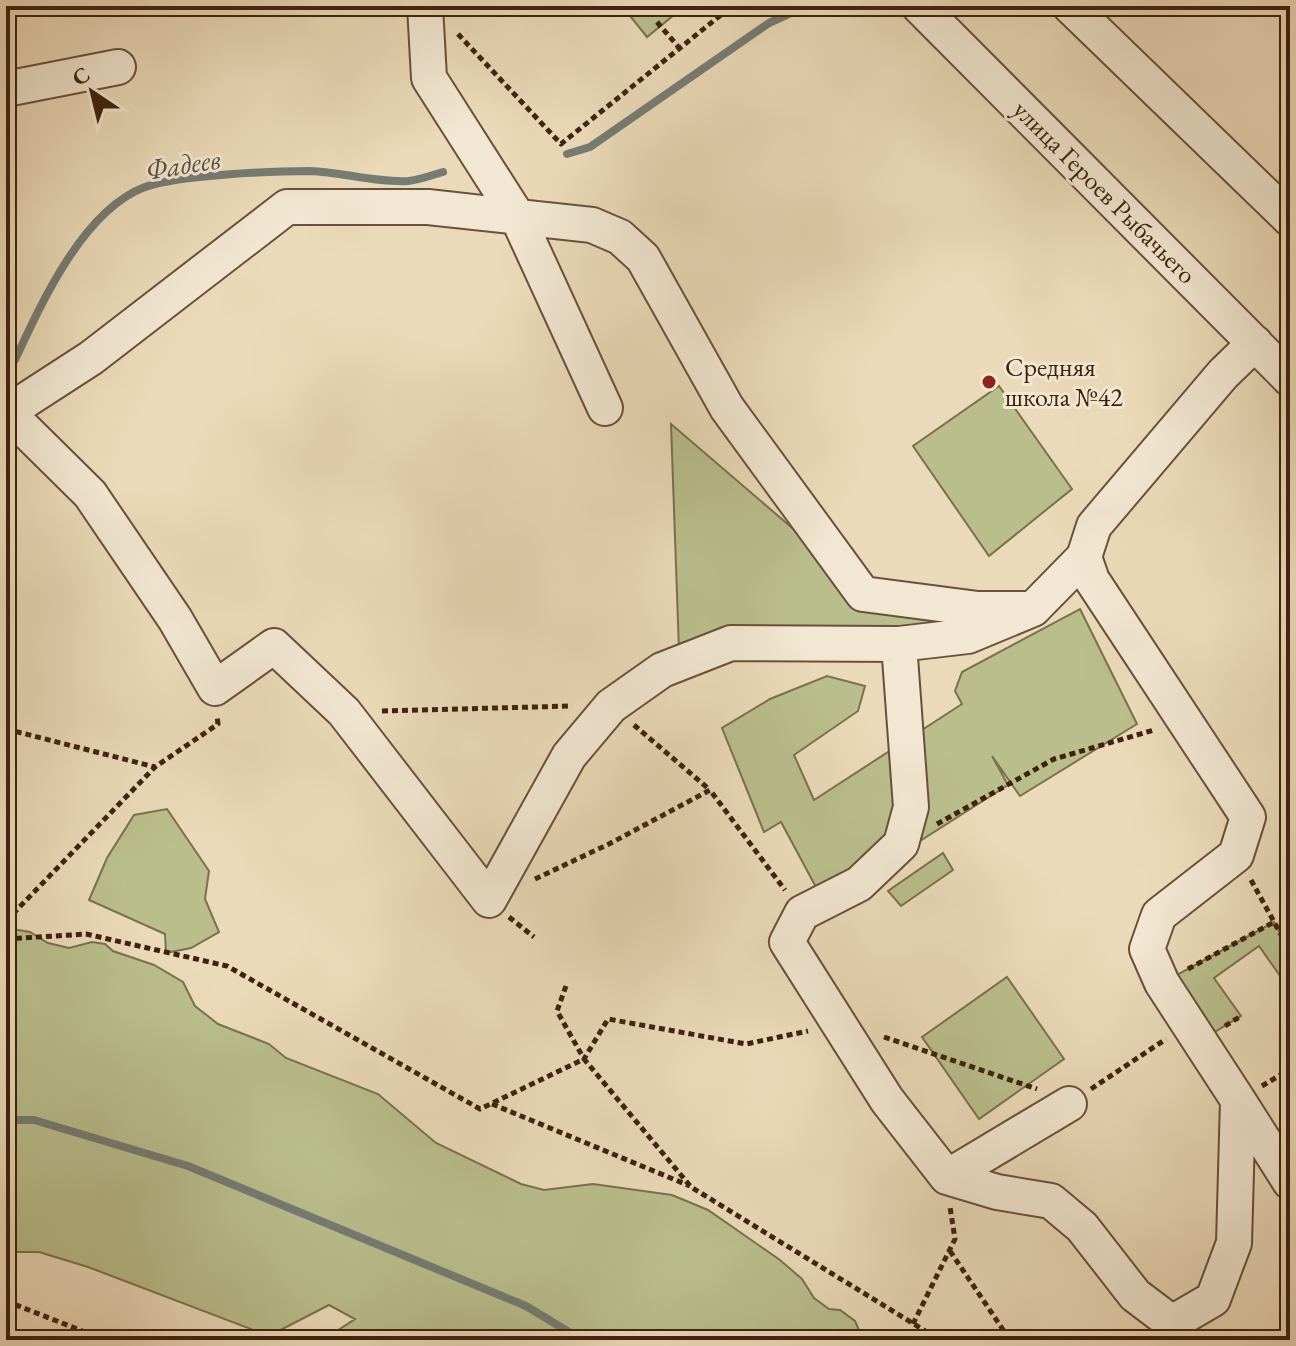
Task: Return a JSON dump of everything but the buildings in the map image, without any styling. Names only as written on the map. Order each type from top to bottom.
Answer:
[{"type":"street","points":[[425,6],[429,78],[517,216],[605,408]]},
{"type":"street","name":"улица Героев Рыбачьего","points":[[919,6],[1290,379]]},
{"type":"street","points":[[1070,6],[1290,219]]},
{"type":"street","points":[[6,89],[118,67]]},
{"type":"street","points":[[1033,609],[978,609],[910,597],[863,594],[727,408],[643,258],[620,237],[592,225],[428,207],[287,207],[91,358],[6,412],[90,494],[175,619],[215,688],[274,646],[344,712],[489,900],[569,756],[611,706],[662,670],[731,643],[899,644],[968,636],[1033,609],[1084,557],[1094,526],[1223,374],[1255,343]]},
{"type":"street","points":[[1084,557],[1092,580],[1248,817],[1236,855],[1159,915],[1147,949],[1162,983],[1290,1182]]},
{"type":"street","points":[[899,644],[911,807],[901,844],[859,884],[802,913],[787,942],[887,1100],[947,1177],[1051,1201],[1082,1227],[1135,1295],[1172,1323],[1213,1299],[1234,1243],[1238,1100]]},
{"type":"street","points":[[947,1177],[1069,1104]]},
{"type":"path","points":[[453,29],[561,144],[681,50],[731,6]]},
{"type":"path","points":[[657,22],[681,50]]},
{"type":"path","points":[[6,921],[155,767],[218,724],[215,688]]},
{"type":"path","points":[[344,712],[611,706],[710,790],[802,913]]},
{"type":"path","points":[[901,844],[1054,759],[1185,722]]},
{"type":"path","points":[[6,729],[155,767]]},
{"type":"path","points":[[489,900],[609,844],[710,790]]},
{"type":"path","points":[[1236,855],[1290,951]]},
{"type":"path","points":[[1162,983],[1274,922]]},
{"type":"path","points":[[6,939],[86,934],[227,966],[480,1109],[584,1059],[691,1187]]},
{"type":"path","points":[[491,1104],[691,1187],[940,1340]]},
{"type":"path","points":[[913,1324],[955,1239],[947,1177]]},
{"type":"path","points":[[950,1251],[1010,1340]]},
{"type":"path","points":[[6,1301],[105,1340]]},
{"type":"green space","points":[[622,6],[685,6],[647,37]]},
{"type":"green space","points":[[999,386],[1072,489],[989,556],[913,446]]},
{"type":"green space","points":[[671,424],[882,605],[1007,620],[679,651]]},
{"type":"green space","points":[[1080,609],[1137,724],[1020,796],[992,756],[1008,785],[824,902],[781,822],[764,832],[722,728],[770,699],[827,676],[865,686],[858,711],[794,755],[814,800],[962,704],[955,691],[962,672]]},
{"type":"green space","points":[[167,809],[209,871],[205,899],[219,932],[191,948],[166,953],[165,934],[89,900],[107,858],[134,815]]},
{"type":"green space","points":[[943,853],[953,870],[901,906],[888,891]]},
{"type":"green space","points":[[1274,922],[1290,951],[1290,990],[1259,946],[1214,978],[1241,1016],[1200,1041],[1162,983]]},
{"type":"green space","points":[[6,928],[30,932],[48,943],[69,948],[92,942],[105,944],[113,951],[154,965],[183,982],[195,1006],[218,1024],[269,1044],[286,1058],[378,1094],[436,1143],[521,1184],[544,1190],[593,1184],[672,1195],[708,1210],[780,1260],[802,1279],[814,1298],[855,1321],[861,1335],[870,1340],[323,1340],[355,1319],[329,1305],[269,1336],[88,1267],[39,1252],[6,1249]]},
{"type":"green space","points":[[1007,977],[1064,1059],[979,1119],[922,1037]]},
{"type":"waterway","name":"Фадеев","points":[[567,154],[590,147],[769,23],[806,6]]},
{"type":"waterway","name":"Фадеев","points":[[15,360],[51,287],[83,237],[123,199],[145,187],[180,179],[250,173],[310,171],[396,181],[443,172]]},
{"type":"waterway","points":[[6,1120],[34,1120],[188,1166],[526,1306],[582,1340]]},
{"type":"place","name":"Средняя школа №42","points":[[989,382]]}]
